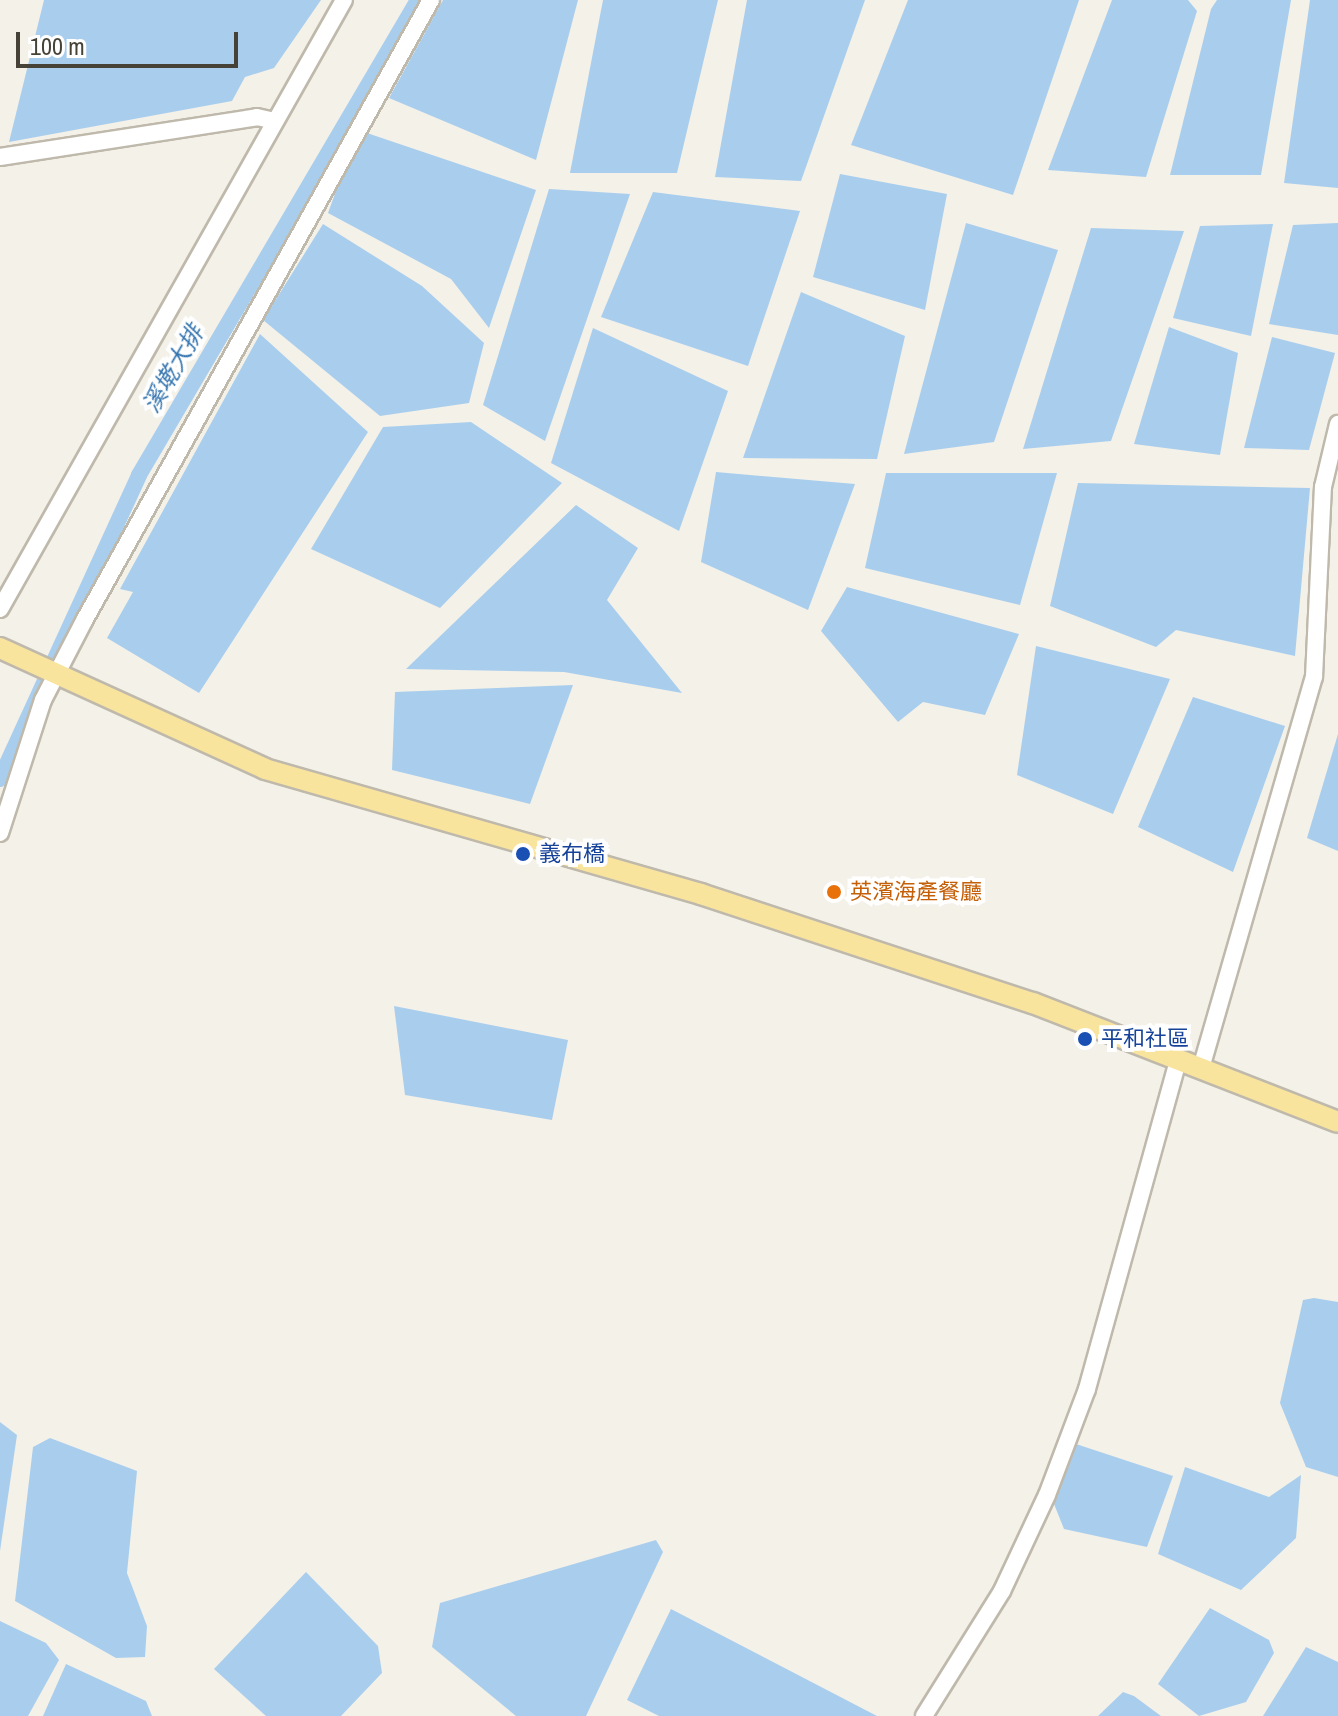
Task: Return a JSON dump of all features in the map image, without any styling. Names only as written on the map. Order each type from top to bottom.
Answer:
[{"type":"main road","points":[[0,648],[265,769],[701,894],[1033,1003],[1338,1122]]},
{"type":"lane","points":[[0,609],[344,0]]},
{"type":"lane","points":[[0,833],[52,674],[431,0]]},
{"type":"lane","points":[[0,157],[257,117],[274,121]]},
{"type":"lane","points":[[1201,1068],[1314,677],[1323,487],[1338,424]]},
{"type":"lane","points":[[924,1716],[1002,1591],[1047,1495],[1087,1389],[1178,1060]]},
{"type":"water","points":[[44,0],[321,0],[274,68],[245,77],[232,101],[9,142]]},
{"type":"water","points":[[443,0],[578,0],[536,160],[389,98]]},
{"type":"water","points":[[603,0],[718,0],[677,173],[570,173]]},
{"type":"water","points":[[747,0],[865,0],[801,181],[715,177]]},
{"type":"water","points":[[908,0],[1079,0],[1013,195],[851,145]]},
{"type":"water","points":[[1112,0],[1188,0],[1197,11],[1146,177],[1048,170]]},
{"type":"water","points":[[1217,0],[1291,0],[1261,175],[1170,175],[1211,9]]},
{"type":"water","points":[[1310,0],[1338,0],[1338,188],[1284,183]]},
{"type":"water","points":[[358,130],[536,190],[489,328],[451,279],[328,213]]},
{"type":"water","points":[[840,174],[947,194],[925,310],[813,277]]},
{"type":"water","points":[[549,189],[630,194],[545,441],[483,405]]},
{"type":"water","points":[[653,192],[800,211],[748,366],[601,317]]},
{"type":"water","points":[[966,223],[1058,250],[994,442],[904,454]]},
{"type":"water","points":[[1338,223],[1338,335],[1269,324],[1293,225]]},
{"type":"water","points":[[323,224],[422,286],[484,343],[469,403],[380,416],[263,320]]},
{"type":"water","points":[[1273,224],[1251,336],[1173,318],[1200,226]]},
{"type":"water","points":[[1091,228],[1184,231],[1111,441],[1023,449]]},
{"type":"water","points":[[801,292],[905,336],[877,459],[743,458]]},
{"type":"water","points":[[1169,327],[1238,353],[1220,455],[1134,444]]},
{"type":"water","points":[[593,328],[728,391],[679,531],[551,463]]},
{"type":"water","points":[[260,334],[368,432],[199,693],[107,638],[133,592],[120,589]]},
{"type":"water","points":[[1272,337],[1335,353],[1309,450],[1244,448]]},
{"type":"water","points":[[471,422],[562,483],[440,608],[311,549],[383,427]]},
{"type":"water","points":[[716,472],[855,484],[808,610],[701,562]]},
{"type":"water","points":[[886,473],[1057,473],[1020,605],[865,568]]},
{"type":"water","points":[[1078,483],[1310,488],[1295,656],[1176,630],[1156,647],[1050,606]]},
{"type":"water","points":[[576,505],[638,548],[607,600],[682,693],[564,672],[406,669]]},
{"type":"water","points":[[847,587],[1019,634],[985,715],[923,702],[898,722],[821,631]]},
{"type":"water","points":[[1036,646],[1170,679],[1113,814],[1017,775]]},
{"type":"water","points":[[573,685],[530,804],[392,770],[395,692]]},
{"type":"water","points":[[1193,697],[1285,726],[1233,872],[1138,827]]},
{"type":"water","points":[[1338,734],[1338,851],[1307,838]]},
{"type":"water","points":[[394,1006],[568,1040],[552,1120],[405,1095]]},
{"type":"water","points":[[1314,1298],[1338,1302],[1338,1477],[1306,1467],[1280,1403],[1303,1300]]},
{"type":"water","points":[[0,1422],[17,1435],[0,1551]]},
{"type":"water","points":[[50,1438],[137,1471],[127,1573],[147,1626],[145,1657],[116,1658],[15,1601],[33,1447]]},
{"type":"water","points":[[1076,1444],[1173,1476],[1147,1547],[1064,1529],[1054,1504]]},
{"type":"water","points":[[1185,1467],[1269,1497],[1301,1475],[1296,1538],[1241,1590],[1158,1554]]},
{"type":"water","points":[[656,1540],[663,1552],[586,1716],[516,1716],[432,1647],[440,1603]]},
{"type":"water","points":[[306,1572],[378,1646],[382,1673],[341,1716],[266,1716],[214,1669]]},
{"type":"water","points":[[1210,1608],[1269,1640],[1274,1653],[1246,1702],[1199,1716],[1158,1684]]},
{"type":"water","points":[[671,1609],[877,1716],[659,1716],[627,1700]]},
{"type":"water","points":[[0,1621],[46,1643],[59,1660],[28,1716],[0,1716]]},
{"type":"water","points":[[1306,1647],[1338,1662],[1338,1716],[1263,1716]]},
{"type":"water","points":[[66,1664],[146,1701],[152,1716],[43,1716]]},
{"type":"water","points":[[1123,1692],[1134,1696],[1161,1716],[1098,1716]]},
{"type":"waterway","name":"溪墘大排","points":[[0,779],[139,475],[418,0]]},
{"type":"place","name":"義布橋","points":[[523,854]]},
{"type":"place","name":"英濱海產餐廳","points":[[834,892]]},
{"type":"place","name":"平和社區","points":[[1085,1039]]}]
